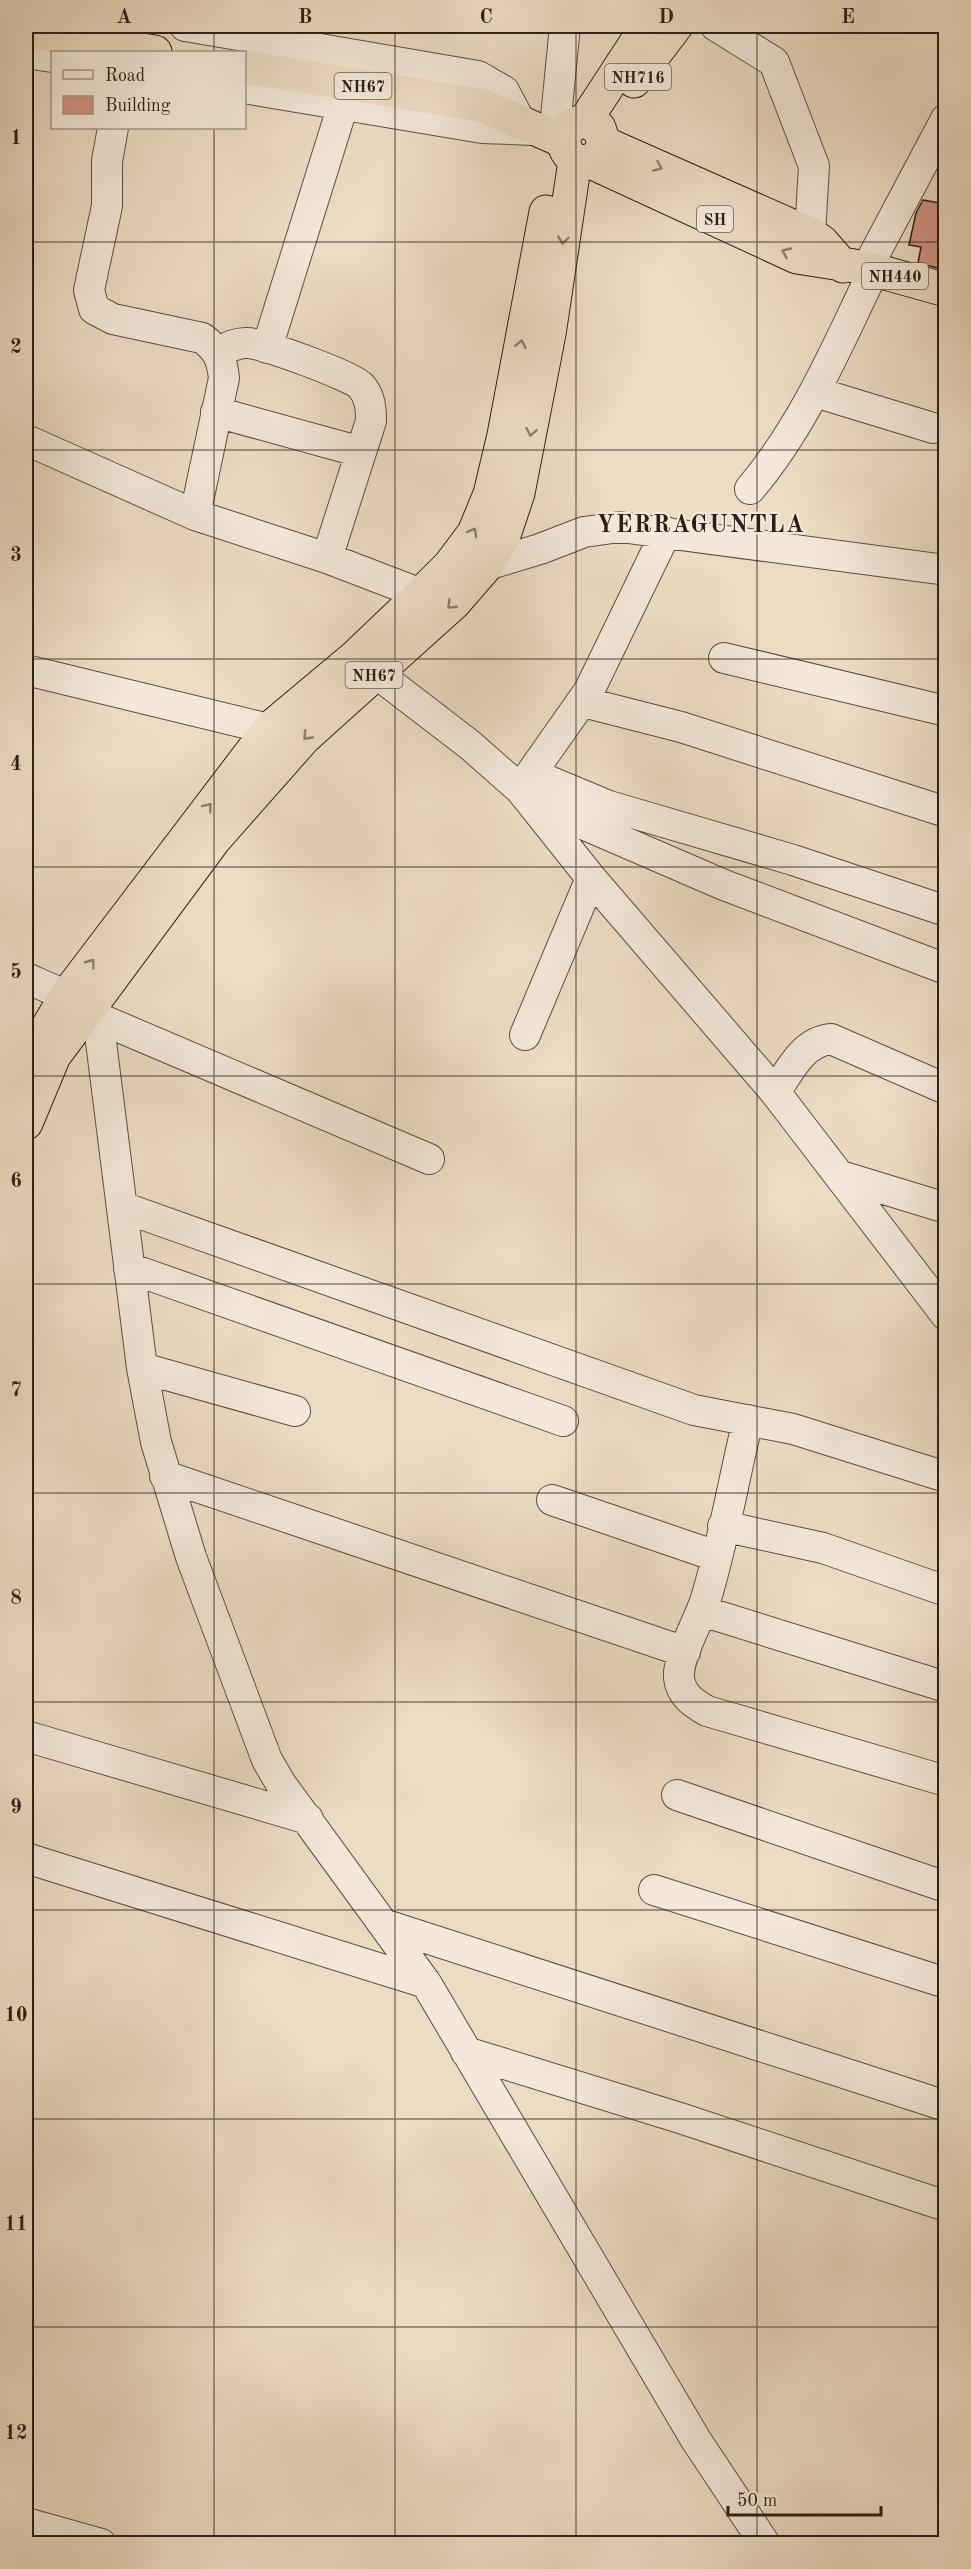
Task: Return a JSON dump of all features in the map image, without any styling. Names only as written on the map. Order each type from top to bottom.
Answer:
[{"type":"highway","name":"NH716","points":[[569,139],[647,26]]},
{"type":"highway","name":"NH716","points":[[569,139],[676,26]]},
{"type":"highway","points":[[26,31],[149,51]]},
{"type":"highway","name":"NH67","points":[[246,67],[481,105],[569,139]]},
{"type":"highway","name":"NH67","points":[[26,1124],[54,1056],[269,729],[454,603],[487,566],[504,535],[518,493],[549,334],[569,139]]},
{"type":"highway","name":"NH67","points":[[26,1066],[84,1008],[214,840],[366,665],[421,594],[450,566],[474,533],[490,494],[546,207],[569,139]]},
{"type":"highway","name":"SH","points":[[569,139],[810,234],[862,268]]},
{"type":"highway","name":"SH","points":[[569,139],[797,257],[862,268]]},
{"type":"highway","name":"NH440","points":[[862,268],[945,290]]},
{"type":"street","points":[[185,26],[308,35],[478,76],[504,91],[569,139]]},
{"type":"street","points":[[565,26],[569,139]]},
{"type":"street","points":[[716,26],[774,62],[814,165],[810,234]]},
{"type":"street","points":[[26,53],[51,57]]},
{"type":"street","points":[[246,88],[482,128],[569,139]]},
{"type":"street","points":[[267,348],[343,105]]},
{"type":"street","points":[[750,489],[787,441],[815,392],[862,268],[945,119]]},
{"type":"street","points":[[113,129],[107,161],[107,206],[89,290],[90,299],[94,309],[103,315],[192,335],[211,344],[218,353],[224,378],[195,515]]},
{"type":"street","points":[[218,353],[229,346],[246,342],[352,379],[360,385],[371,408],[371,421],[327,558]]},
{"type":"street","points":[[815,392],[933,428]]},
{"type":"street","points":[[216,412],[361,452]]},
{"type":"street","points":[[31,442],[195,515],[327,558],[421,594]]},
{"type":"street","points":[[487,566],[596,529],[620,527],[945,570]]},
{"type":"street","points":[[528,788],[583,702],[666,532]]},
{"type":"street","points":[[724,658],[945,711]]},
{"type":"street","points":[[366,665],[528,788],[706,879],[945,969]]},
{"type":"street","points":[[26,670],[269,729]]},
{"type":"street","points":[[583,702],[681,727],[945,812]]},
{"type":"street","points":[[528,788],[591,878],[776,1092],[945,1315]]},
{"type":"street","points":[[528,788],[609,806],[793,861],[945,910]]},
{"type":"street","points":[[525,1035],[591,878]]},
{"type":"street","points":[[26,978],[84,1008],[429,1159]]},
{"type":"street","points":[[84,1008],[122,1207],[142,1368],[165,1476],[191,1557],[267,1760],[426,1983],[696,2440],[765,2544]]},
{"type":"street","points":[[776,1092],[809,1046],[819,1040],[831,1039],[945,1089]]},
{"type":"street","points":[[841,1176],[945,1208]]},
{"type":"street","points":[[122,1207],[694,1410],[793,1429],[945,1477]]},
{"type":"street","points":[[129,1268],[563,1421]]},
{"type":"street","points":[[142,1368],[296,1411]]},
{"type":"street","points":[[748,1420],[702,1611],[685,1653],[679,1676],[682,1691],[693,1704],[707,1711],[945,1781]]},
{"type":"street","points":[[165,1476],[685,1653]]},
{"type":"street","points":[[552,1500],[716,1556]]},
{"type":"street","points":[[723,1526],[823,1548],[945,1591]]},
{"type":"street","points":[[702,1611],[945,1687]]},
{"type":"street","points":[[26,1736],[308,1819]]},
{"type":"street","points":[[676,1795],[945,1887]]},
{"type":"street","points":[[26,1858],[426,1983]]},
{"type":"street","points":[[654,1890],[945,1983]]},
{"type":"street","points":[[383,1923],[945,2106]]},
{"type":"street","points":[[466,2052],[680,2118],[945,2206]]},
{"type":"street","points":[[26,2523],[101,2544]]},
{"type":"building","points":[[923,200],[945,204],[945,270],[918,263],[921,247],[909,245],[916,213]]},
{"type":"district","name":"YERRAGUNTLA","points":[[701,524]]}]
